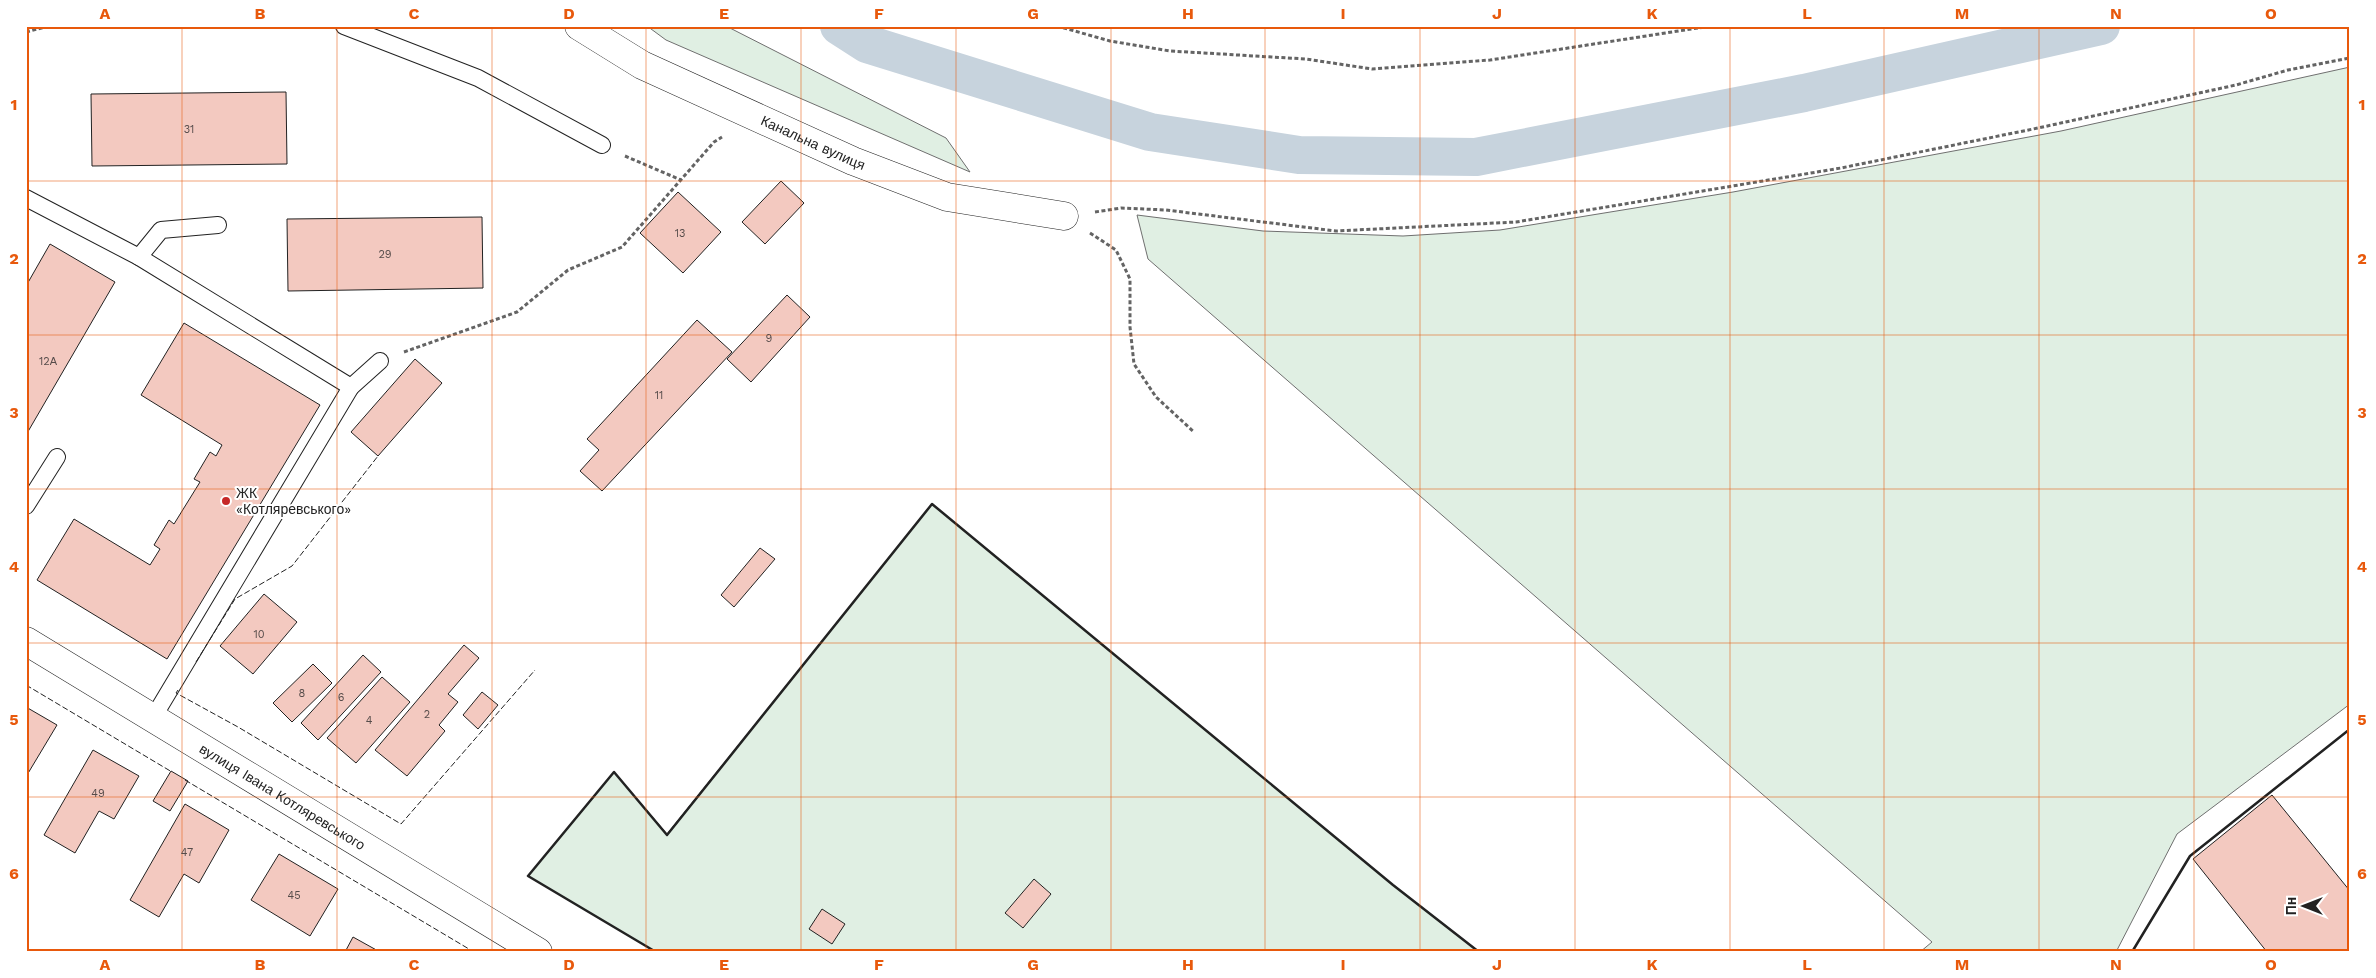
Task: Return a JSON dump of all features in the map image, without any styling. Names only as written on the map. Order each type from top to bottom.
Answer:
[{"type":"street","name":"Канальна вулиця","points":[[579,26],[642,66],[853,161],[947,197],[1064,216]]},
{"type":"street","name":"вулиця Івана Котляревського","points":[[26,641],[538,952]]},
{"type":"lane","points":[[344,26],[478,78],[602,146]]},
{"type":"lane","points":[[26,198],[139,257],[351,387]]},
{"type":"lane","points":[[139,257],[161,230],[218,226]]},
{"type":"lane","points":[[153,718],[351,387],[380,360]]},
{"type":"lane","points":[[26,506],[57,457]]},
{"type":"path","points":[[26,32],[49,26]]},
{"type":"path","points":[[1057,26],[1110,41],[1170,51],[1306,59],[1372,69],[1490,60],[1711,26]]},
{"type":"path","points":[[1064,216],[1121,208],[1166,210],[1336,231],[1516,222],[1841,168],[2095,116],[2236,85],[2288,70],[2350,58]]},
{"type":"path","points":[[380,360],[517,312],[568,270],[622,247],[714,142],[758,118]]},
{"type":"path","points":[[602,146],[681,180]]},
{"type":"path","points":[[1064,216],[1116,250],[1130,279],[1130,327],[1134,364],[1156,397],[1194,432]]},
{"type":"green space","points":[[647,26],[726,26],[946,138],[970,172],[666,40]]},
{"type":"green space","points":[[2350,67],[2350,704],[2177,834],[2116,952],[1920,952],[1932,942],[1148,259],[1137,215],[1263,231],[1403,236],[1500,230],[1733,192],[2061,131]]},
{"type":"green space","points":[[932,504],[1393,885],[1479,952],[656,952],[528,876],[614,772],[667,834]]},
{"type":"building","points":[[286,92],[287,164],[92,166],[91,94]]},
{"type":"building","points":[[781,181],[804,203],[765,244],[742,222]]},
{"type":"building","points":[[678,192],[721,232],[683,273],[640,233]]},
{"type":"building","points":[[482,217],[483,288],[288,291],[287,219]]},
{"type":"building","points":[[50,244],[115,282],[26,435],[26,286]]},
{"type":"building","points":[[787,295],[810,317],[751,382],[727,359]]},
{"type":"building","points":[[697,320],[732,352],[602,491],[580,471],[599,450],[587,439]]},
{"type":"building","name":"ЖК «Котляревського»","points":[[184,323],[320,405],[167,659],[37,580],[74,519],[150,565],[160,549],[154,545],[169,520],[174,524],[200,482],[194,479],[210,452],[216,456],[222,445],[141,395]]},
{"type":"building","points":[[415,359],[442,383],[378,456],[351,432]]},
{"type":"building","points":[[760,548],[775,559],[734,607],[721,595]]},
{"type":"building","points":[[264,594],[297,622],[253,674],[220,646]]},
{"type":"building","points":[[464,645],[479,658],[448,694],[458,702],[439,725],[445,731],[407,776],[375,750]]},
{"type":"building","points":[[363,655],[381,672],[318,740],[301,723]]},
{"type":"building","points":[[313,664],[332,683],[292,722],[273,703]]},
{"type":"building","points":[[382,677],[410,702],[356,763],[327,738]]},
{"type":"building","points":[[482,692],[498,705],[478,729],[463,715]]},
{"type":"building","points":[[26,707],[57,725],[27,775],[26,775]]},
{"type":"building","points":[[93,750],[139,776],[114,819],[99,811],[75,853],[44,835]]},
{"type":"building","points":[[171,771],[188,781],[170,811],[153,801]]},
{"type":"building","points":[[2272,795],[2350,891],[2350,952],[2267,952],[2193,859]]},
{"type":"building","points":[[185,804],[229,830],[199,883],[184,874],[159,917],[130,900]]},
{"type":"building","points":[[279,854],[338,889],[310,936],[251,900]]},
{"type":"building","points":[[1034,879],[1051,894],[1023,928],[1005,913]]},
{"type":"building","points":[[822,909],[845,924],[832,944],[809,929]]},
{"type":"building","points":[[353,937],[380,952],[345,952]]},
{"type":"waterway","points":[[839,26],[867,44],[1150,132],[1299,155],[1476,157],[1804,93],[2101,26]]},
{"type":"fence","points":[[196,662],[235,599],[292,566],[378,456]]},
{"type":"fence","points":[[178,690],[176,693],[238,727],[401,824],[535,670]]},
{"type":"fence","points":[[26,685],[172,772]]},
{"type":"fence","points":[[185,780],[474,952]]},
{"type":"wall","points":[[656,952],[528,876],[614,772],[667,835],[932,504],[1393,885],[1479,952]]},
{"type":"wall","points":[[2132,952],[2190,856],[2350,729]]},
{"type":"place","name":"ЖК «Котляревського»","points":[[226,501]]}]
